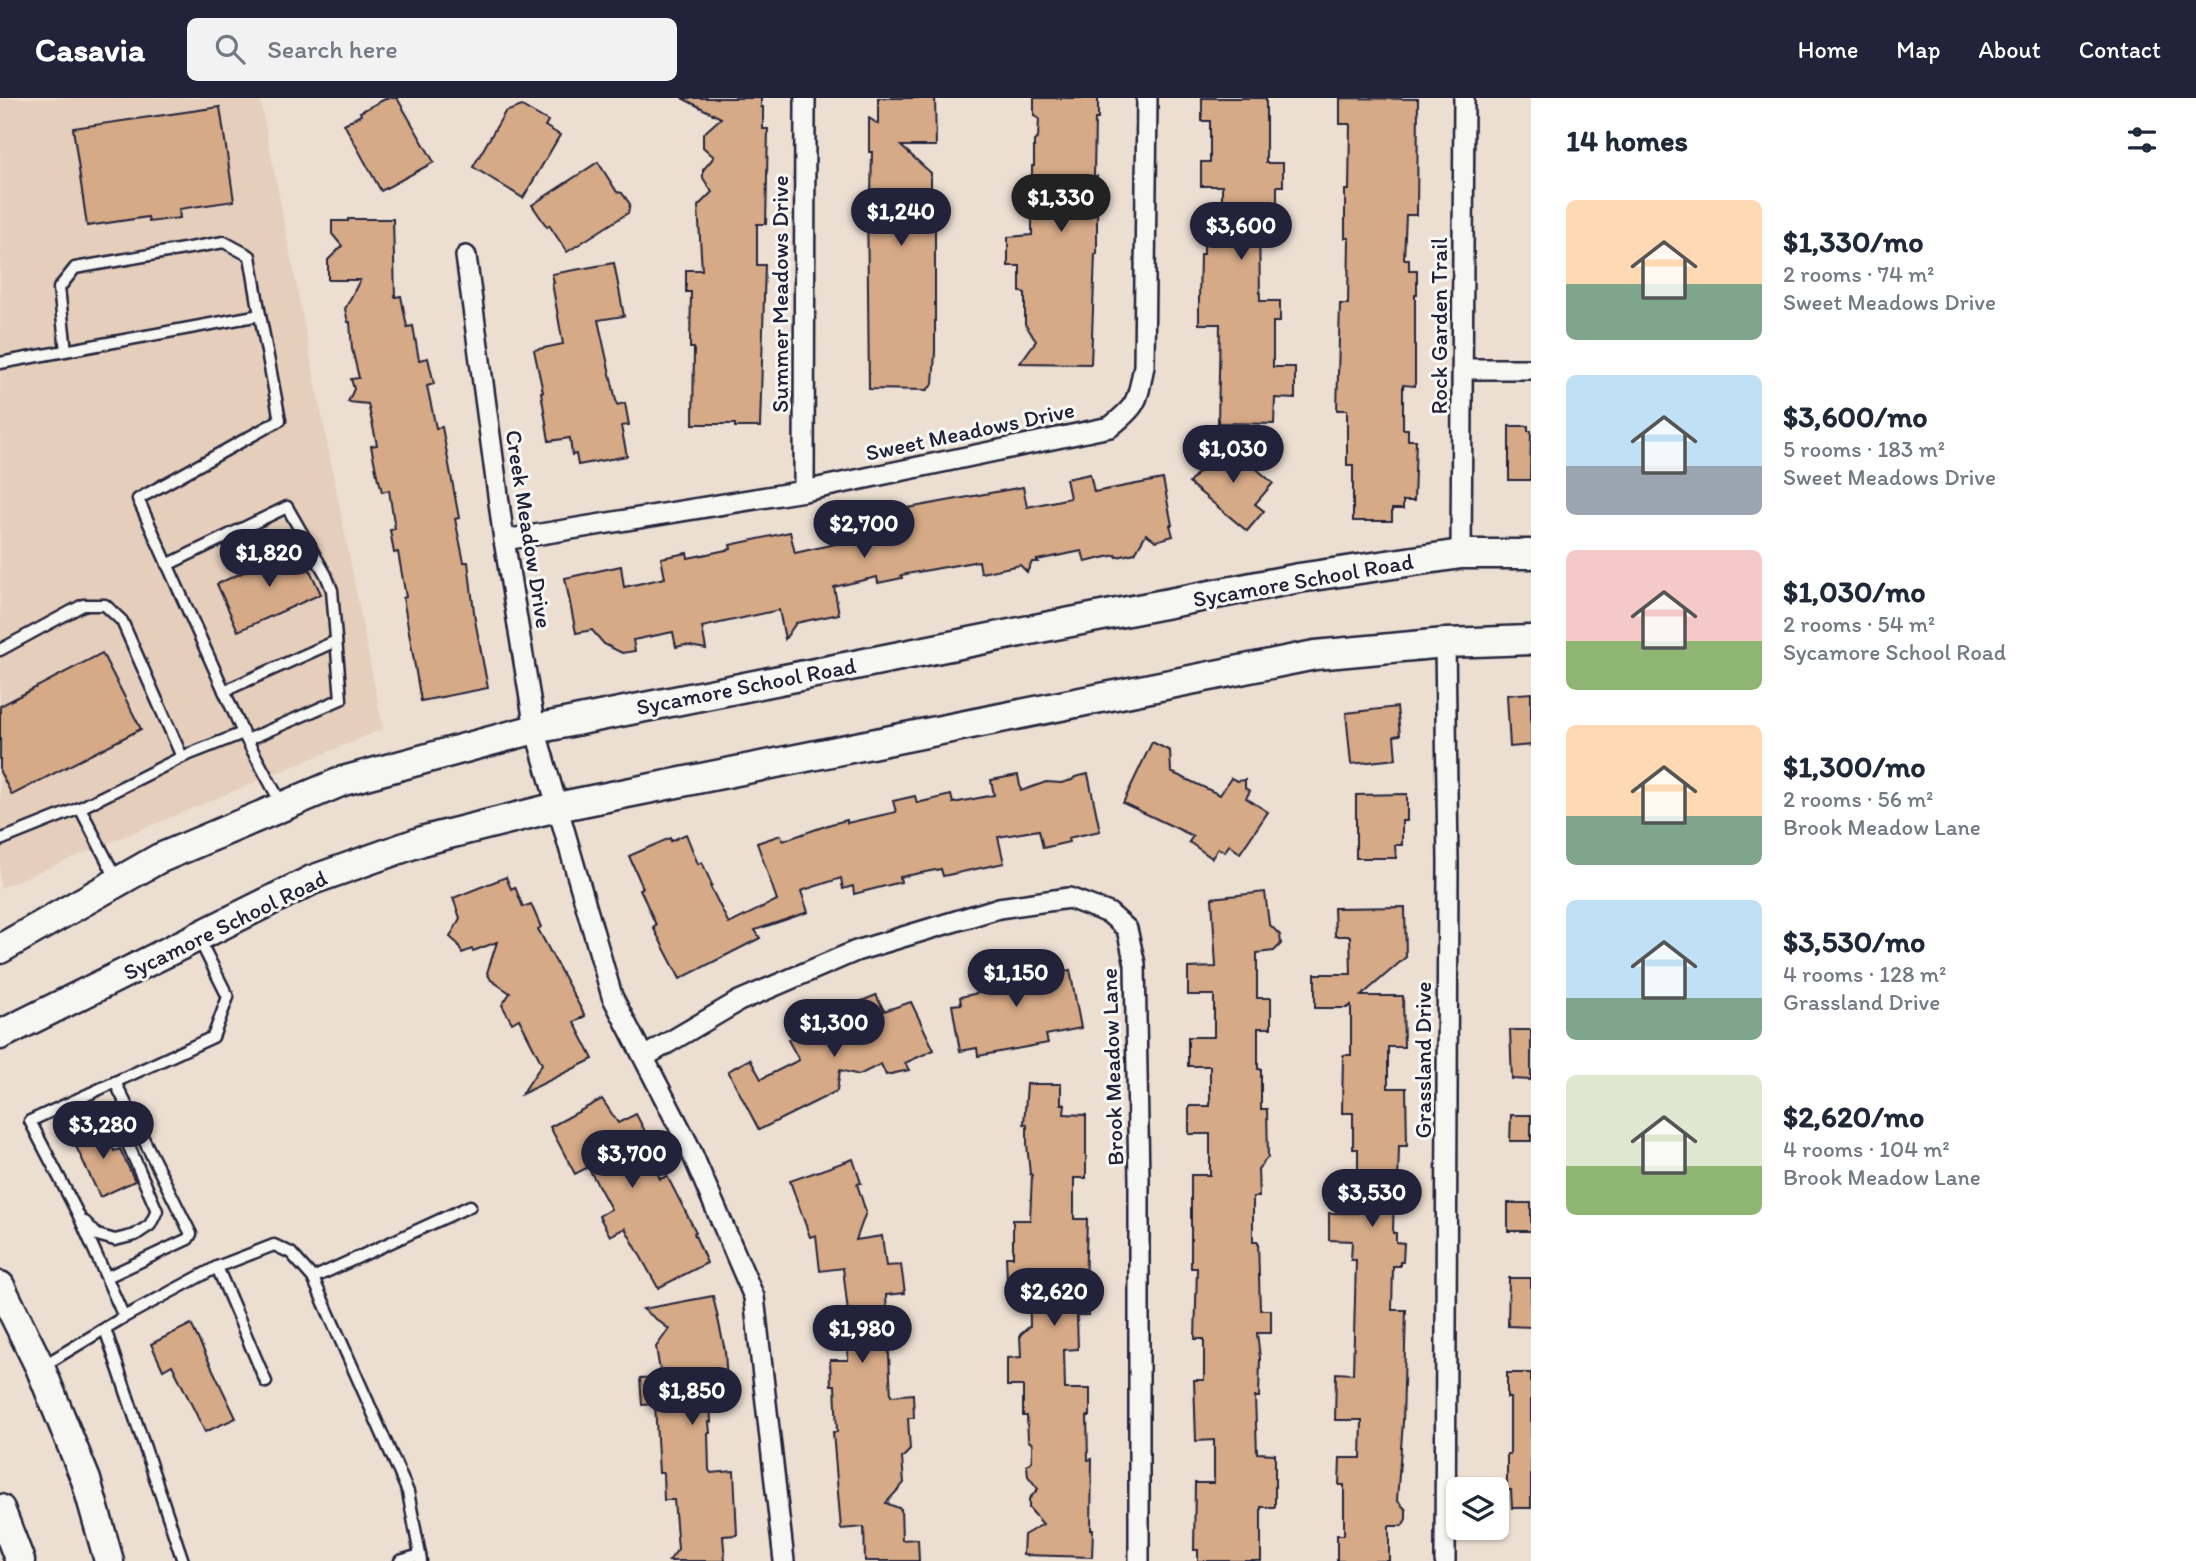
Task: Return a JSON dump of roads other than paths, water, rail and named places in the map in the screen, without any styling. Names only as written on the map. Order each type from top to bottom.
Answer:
[{"type":"main road","name":"Sycamore School Road","points":[[0,949],[158,859],[343,780],[535,729],[1045,626],[1299,578],[1461,554],[1531,554]]},
{"type":"main road","name":"Sycamore School Road","points":[[0,1035],[312,880],[425,840],[557,807],[1315,655],[1445,643],[1531,640]]},
{"type":"main road","points":[[0,1286],[40,1367],[86,1480],[109,1561]]},
{"type":"main road","points":[[0,1509],[20,1561]]},
{"type":"street","name":"Summer Meadows Drive","points":[[804,491],[805,98]]},
{"type":"street","name":"Sweet Meadows Drive","points":[[504,540],[804,491],[1111,427],[1130,411],[1137,401],[1144,366],[1147,98]]},
{"type":"street","name":"Rock Garden Trail","points":[[1461,554],[1464,98]]},
{"type":"street","name":"Creek Meadow Drive","points":[[466,256],[504,540],[535,729],[612,996],[688,1143],[754,1297],[784,1561]]},
{"type":"street","points":[[1464,369],[1531,369]]},
{"type":"street","name":"Grassland Drive","points":[[1445,643],[1448,876],[1445,1561]]},
{"type":"street","name":"Brook Meadow Lane","points":[[643,1057],[739,1001],[856,951],[999,908],[1069,898],[1109,913],[1127,929],[1135,964],[1139,1180],[1139,1561]]},
{"type":"lane","points":[[66,351],[59,288],[75,268],[224,242],[250,256],[280,420],[138,499],[245,736],[283,806]]},
{"type":"lane","points":[[0,363],[260,315]]},
{"type":"lane","points":[[0,841],[80,808],[182,757],[341,699],[332,590],[287,507],[167,565]]},
{"type":"lane","points":[[0,650],[83,605],[105,605],[122,621],[182,757]]},
{"type":"lane","points":[[224,691],[336,641]]},
{"type":"lane","points":[[80,808],[118,882]]},
{"type":"lane","points":[[124,1317],[78,1214],[30,1121],[213,1037],[228,997],[198,937]]},
{"type":"lane","points":[[107,1277],[188,1239],[191,1234],[115,1082]]},
{"type":"lane","points":[[78,1214],[97,1235],[115,1240],[135,1235],[150,1226],[157,1211],[124,1135],[124,1099]]},
{"type":"lane","points":[[313,1278],[470,1206]]},
{"type":"lane","points":[[40,1367],[124,1317],[217,1267],[274,1245],[291,1253],[313,1278],[408,1493],[420,1558],[400,1561]]},
{"type":"lane","points":[[217,1267],[266,1382]]},
{"type":"lane","points":[[105,1329],[183,1561]]}]
